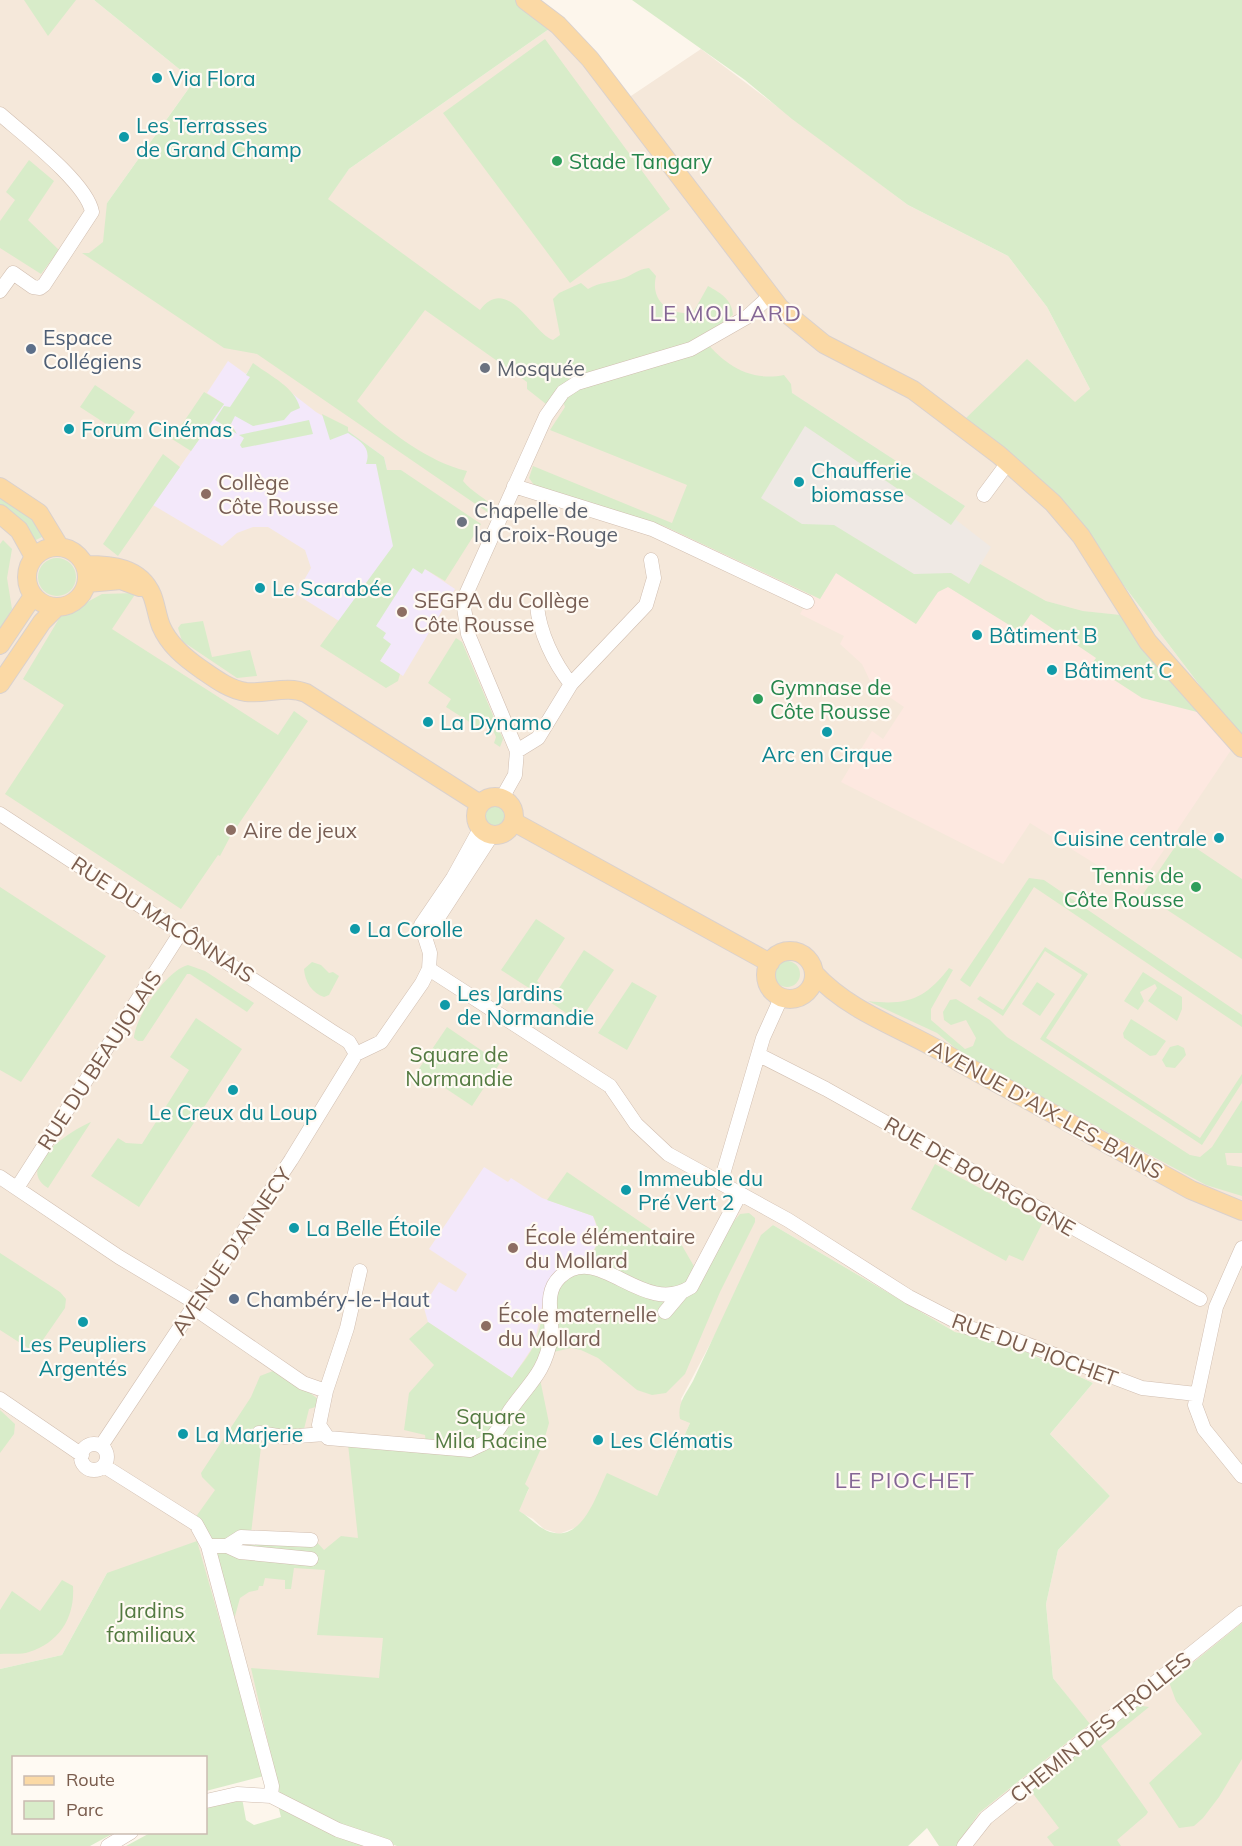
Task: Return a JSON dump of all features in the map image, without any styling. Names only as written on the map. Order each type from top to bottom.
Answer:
[{"type":"main road","points":[[525,0],[558,25],[590,59],[780,308],[824,344],[913,390],[1053,502],[1081,536],[1148,642],[1242,748]]},
{"type":"main road","points":[[0,488],[39,513],[59,546]]},
{"type":"main road","points":[[0,514],[19,530],[34,557]]},
{"type":"main road","points":[[0,684],[42,622],[57,607],[76,600],[86,574],[77,553],[59,546],[50,547],[34,557],[27,580],[33,596],[40,602],[57,607]]},
{"type":"main road","points":[[86,574],[114,565],[132,573],[144,582],[152,594],[161,627],[172,645],[202,670],[233,689],[245,692],[289,690],[306,693],[480,804]]},
{"type":"main road","points":[[0,645],[33,596]]},
{"type":"main road","points":[[491,797],[502,798],[512,805],[514,822],[504,833],[486,832],[476,816],[480,804],[491,797]]},
{"type":"main road","points":[[514,822],[770,963],[767,982],[770,989],[781,998]]},
{"type":"main road","name":"AVENUE D'AIX-LES-BAINS","points":[[770,963],[778,954],[794,951],[808,959],[814,973],[850,1005],[933,1045],[969,1068],[1191,1190],[1242,1211]]},
{"type":"main road","points":[[806,994],[811,988],[814,973]]},
{"type":"main road","name":"AVENUE D'AIX-LES-BAINS","points":[[781,998],[791,1000],[806,994],[820,1000],[850,1005]]},
{"type":"street","points":[[0,114],[74,182],[87,197],[92,212],[44,285],[40,288],[33,287],[14,273],[0,291]]},
{"type":"street","points":[[502,798],[515,775],[517,751],[468,634],[462,609],[466,592],[546,416],[563,392],[589,378],[691,350],[747,317],[770,296]]},
{"type":"street","points":[[984,495],[1007,464]]},
{"type":"street","points":[[514,486],[652,529],[807,602]]},
{"type":"street","points":[[517,751],[538,738],[572,684],[646,605],[654,578],[651,560]]},
{"type":"street","points":[[537,605],[538,617],[558,668],[572,684]]},
{"type":"street","name":"RUE DU MACÔNNAIS","points":[[0,814],[349,1042],[356,1054]]},
{"type":"street","points":[[356,1054],[381,1042],[390,1032],[429,969],[430,953],[425,938],[486,832]]},
{"type":"street","name":"RUE DU BEAUJOLAIS","points":[[17,1188],[181,932]]},
{"type":"street","name":"RUE DU PIOCHET","points":[[429,969],[610,1086],[636,1124],[668,1154],[721,1181],[788,1220],[909,1297],[969,1328],[1013,1339],[1142,1389],[1196,1394]]},
{"type":"street","points":[[721,1181],[763,1038],[781,998]]},
{"type":"street","name":"AVENUE D'ANNECY","points":[[101,1446],[317,1120],[356,1054]]},
{"type":"street","name":"RUE DE BOURGOGNE","points":[[759,1055],[826,1089],[1200,1299]]},
{"type":"street","points":[[0,1177],[195,1305],[303,1383],[326,1391]]},
{"type":"street","points":[[360,1271],[347,1328],[326,1391],[319,1425],[328,1438],[363,1443],[470,1449],[491,1438],[538,1375],[551,1336],[549,1302],[559,1278],[573,1268],[590,1268],[606,1271],[642,1291],[667,1296],[682,1292],[691,1287],[740,1194]]},
{"type":"street","points":[[1242,1248],[1216,1307],[1195,1405],[1199,1421],[1242,1476]]},
{"type":"street","points":[[665,1312],[682,1292]]},
{"type":"street","points":[[0,1399],[81,1455]]},
{"type":"street","points":[[259,1433],[284,1437],[325,1434]]},
{"type":"street","points":[[89,1445],[101,1446],[108,1455],[104,1466],[97,1470],[88,1469],[82,1463],[81,1455],[89,1445]]},
{"type":"street","points":[[104,1466],[196,1524],[208,1546],[272,1786],[271,1796]]},
{"type":"street","points":[[227,1546],[241,1537],[311,1540]]},
{"type":"street","points":[[208,1546],[227,1546],[240,1552],[311,1559]]},
{"type":"street","name":"CHEMIN DES TROLLES","points":[[964,1846],[986,1818],[1242,1613]]},
{"type":"street","points":[[207,1801],[237,1794],[271,1796],[338,1830],[386,1846]]},
{"type":"street","points":[[108,1846],[129,1834]]},
{"type":"shaded area","points":[[0,0],[94,0],[194,81],[107,203],[306,225],[349,169],[549,29],[619,104],[701,49],[908,205],[1008,256],[1047,307],[1090,389],[1052,491],[1242,741],[1242,1846],[957,1846],[979,1813],[1089,1724],[1053,1678],[1046,1604],[1058,1550],[1110,1496],[1050,1434],[1093,1383],[1022,1350],[993,1340],[955,1332],[773,1225],[681,1399],[690,1423],[657,1496],[559,1534],[544,1529],[533,1519],[518,1511],[529,1489],[502,1518],[592,1558],[264,1776],[107,1573],[62,1655],[0,1669]]},
{"type":"shaded area","points":[[228,361],[246,374],[254,364],[316,412],[348,431],[384,457],[387,470],[401,470],[425,569],[455,589],[403,676],[380,661],[339,621],[296,594],[311,568],[305,550],[268,527],[253,527],[237,533],[222,546],[153,505],[224,404],[207,393]]},
{"type":"shaded area","points":[[792,393],[965,506],[955,519],[991,547],[969,584],[951,573],[944,573],[920,605],[720,498],[777,410]]},
{"type":"shaded area","points":[[836,573],[916,624],[938,592],[948,587],[962,595],[1019,587],[1046,601],[1083,611],[1121,615],[1231,750],[1137,890],[1030,823],[1003,864],[841,782],[872,731],[883,739],[904,707],[872,685],[862,664],[840,644],[844,636],[800,614],[812,594],[820,599]]},
{"type":"shaded area","name":"École élémentaire du Mollard","points":[[484,1167],[508,1182],[511,1178],[542,1198],[593,1216],[600,1237],[590,1257],[543,1302],[534,1345],[512,1378],[428,1322],[424,1308],[439,1282],[456,1292],[467,1274],[429,1249]]},
{"type":"green space","points":[[24,0],[76,0],[48,36]]},
{"type":"green space","points":[[94,0],[517,0],[549,29],[349,169],[328,199],[480,310],[490,300],[501,298],[520,309],[546,336],[553,340],[560,335],[553,299],[559,293],[581,283],[588,289],[649,268],[656,276],[656,293],[663,305],[676,312],[684,313],[693,313],[708,286],[728,301],[733,315],[702,337],[728,363],[759,376],[784,375],[791,384],[792,393],[965,506],[951,525],[805,426],[761,498],[802,524],[834,525],[914,574],[951,573],[969,584],[980,564],[1046,601],[1083,611],[1121,615],[1201,713],[1142,698],[1091,665],[1096,658],[1031,614],[1019,631],[948,587],[938,592],[916,624],[836,573],[820,599],[664,526],[534,485],[529,478],[533,466],[672,523],[687,485],[550,430],[565,407],[562,398],[555,393],[546,404],[527,389],[527,382],[425,310],[357,401],[380,423],[423,453],[467,471],[463,481],[496,509],[493,516],[257,354],[224,348],[82,253],[89,253],[103,242],[107,203],[194,81]]},
{"type":"green space","points":[[632,0],[1242,0],[1242,741],[1052,491],[964,420],[1027,359],[1075,402],[1090,389],[1047,307],[1008,256],[908,205],[792,119],[745,80]]},
{"type":"green space","name":"Stade Tangary","points":[[545,39],[670,209],[570,283],[443,113]]},
{"type":"green space","points":[[29,160],[54,181],[28,220],[59,250],[41,274],[0,248],[0,221],[15,200],[6,192]]},
{"type":"green space","points":[[253,363],[287,388],[300,408],[291,412],[284,420],[253,426],[235,416],[231,424],[237,434],[215,420],[224,406],[230,407],[250,377],[246,375]]},
{"type":"green space","points":[[95,385],[135,412],[120,433],[80,407]]},
{"type":"green space","points":[[204,392],[224,404],[191,451],[172,439]]},
{"type":"green space","points":[[322,414],[348,427],[348,431],[384,457],[387,470],[401,470],[481,524],[445,581],[425,569],[422,574],[413,568],[376,626],[386,633],[383,638],[391,644],[380,661],[400,674],[398,681],[386,688],[320,646],[393,546],[376,464],[366,464],[367,453],[364,445],[348,433],[330,440]]},
{"type":"green space","points":[[309,420],[313,434],[242,448],[240,445],[244,438],[239,435]]},
{"type":"green space","points":[[163,454],[180,467],[118,556],[103,544]]},
{"type":"green space","points":[[0,498],[29,513],[44,536],[36,540],[32,538],[0,508]]},
{"type":"green space","points":[[3,540],[12,549],[7,578],[12,609],[0,629],[0,544]]},
{"type":"green space","points":[[57,558],[71,563],[76,577],[71,591],[57,596],[43,591],[38,577],[43,563]]},
{"type":"green space","points":[[136,593],[112,629],[278,735],[294,711],[308,721],[230,837],[220,856],[218,855],[181,909],[5,794],[64,705],[23,679],[60,617],[102,594]]},
{"type":"green space","points":[[203,621],[212,657],[250,650],[257,676],[237,678],[182,641],[178,628],[181,624]]},
{"type":"green space","points":[[456,638],[462,642],[503,739],[500,747],[494,743],[496,737],[489,721],[482,730],[446,707],[451,699],[428,683]]},
{"type":"green space","points":[[494,801],[500,802],[508,810],[508,822],[500,830],[494,831],[488,830],[480,822],[479,816],[480,810],[488,802]]},
{"type":"green space","name":"Tennis de Côte Rousse","points":[[1181,838],[1242,879],[1242,959],[1143,894]]},
{"type":"green space","points":[[1029,878],[1044,880],[1242,1015],[1242,1027],[1034,887],[970,987],[960,980]]},
{"type":"green space","points":[[0,887],[106,956],[21,1082],[0,1070]]},
{"type":"green space","points":[[536,919],[565,938],[537,981],[540,984],[535,992],[501,970]]},
{"type":"green space","points":[[1045,947],[1088,974],[1046,1038],[1200,1138],[1242,1074],[1242,1083],[1202,1145],[1040,1039],[1082,975],[1045,951],[1003,1016],[977,999],[980,996],[1003,1010]]},
{"type":"green space","points":[[584,950],[614,970],[585,1013],[588,1015],[582,1024],[550,1002]]},
{"type":"green space","points":[[787,961],[796,965],[800,974],[796,983],[787,987],[778,983],[774,974],[778,965]]},
{"type":"green space","points":[[312,962],[321,965],[329,973],[333,972],[339,976],[329,995],[324,997],[320,995],[308,983],[304,969]]},
{"type":"green space","points":[[188,965],[205,971],[254,1003],[247,1012],[187,974],[143,1041],[138,1041],[134,1038],[136,1029],[146,1007],[171,976]]},
{"type":"green space","points":[[949,968],[953,970],[931,1009],[931,1020],[965,1049],[973,1046],[976,1038],[966,1020],[951,1025],[944,1020],[943,1012],[950,1000],[956,999],[990,1020],[1007,1037],[1190,1155],[1200,1157],[1212,1147],[1242,1100],[1242,1153],[1225,1153],[1227,1165],[1242,1167],[1242,1196],[1206,1185],[965,1056],[937,1033],[868,1001],[894,1002],[914,998],[932,987]]},
{"type":"green space","points":[[1143,972],[1182,997],[1182,1009],[1177,1021],[1148,1001],[1157,988],[1155,984],[1140,992],[1144,1001],[1138,1010],[1124,1001]]},
{"type":"green space","points":[[632,982],[657,996],[627,1050],[598,1033]]},
{"type":"green space","points":[[1037,982],[1055,994],[1040,1016],[1022,1004]]},
{"type":"green space","points":[[196,1018],[242,1049],[139,1207],[91,1176],[118,1138],[126,1143],[142,1144],[189,1070],[170,1057]]},
{"type":"green space","points":[[1131,1019],[1166,1041],[1156,1055],[1150,1056],[1124,1038],[1123,1033]]},
{"type":"green space","name":"Square de Normandie","points":[[447,1027],[500,1063],[472,1106],[418,1070]]},
{"type":"green space","points":[[1178,1045],[1184,1048],[1186,1055],[1175,1068],[1166,1067],[1162,1060],[1170,1047]]},
{"type":"green space","points":[[91,1122],[48,1188],[39,1179],[37,1170],[41,1160],[60,1140]]},
{"type":"green space","points":[[935,1164],[1043,1222],[1023,1261],[1009,1255],[1006,1261],[911,1209]]},
{"type":"green space","name":"Square Mila Racine","points":[[567,1172],[664,1238],[672,1235],[677,1237],[695,1268],[740,1214],[749,1213],[755,1218],[755,1222],[720,1292],[685,1374],[666,1393],[652,1395],[637,1390],[598,1358],[581,1350],[571,1348],[549,1353],[540,1379],[549,1423],[543,1444],[525,1484],[529,1488],[519,1511],[550,1532],[561,1533],[580,1524],[593,1504],[607,1473],[657,1496],[690,1423],[680,1419],[679,1413],[683,1399],[761,1235],[773,1225],[955,1332],[993,1340],[1022,1350],[1093,1383],[1050,1434],[1110,1496],[1058,1550],[1046,1604],[1053,1678],[1090,1724],[979,1813],[957,1846],[939,1846],[927,1828],[908,1846],[397,1846],[343,1828],[276,1791],[274,1768],[251,1668],[379,1678],[383,1638],[317,1635],[325,1570],[294,1568],[291,1589],[285,1589],[285,1580],[265,1578],[263,1586],[259,1586],[258,1590],[249,1592],[240,1598],[235,1616],[231,1617],[195,1518],[215,1490],[201,1473],[251,1397],[260,1376],[278,1369],[318,1399],[319,1406],[309,1409],[303,1433],[263,1429],[251,1534],[313,1538],[324,1550],[341,1536],[358,1538],[348,1444],[426,1444],[425,1435],[404,1430],[409,1393],[434,1365],[409,1339],[428,1322],[512,1378],[535,1343],[545,1302],[554,1278],[562,1268],[574,1261],[590,1257],[593,1252],[598,1237],[593,1216],[547,1200]]},
{"type":"green space","points":[[0,1253],[60,1292],[66,1299],[65,1308],[38,1347],[28,1348],[0,1330]]},
{"type":"green space","points":[[0,1410],[15,1424],[14,1434],[0,1453]]},
{"type":"green space","name":"Jardins familiaux","points":[[197,1541],[264,1776],[207,1791],[207,1756],[12,1756],[12,1834],[112,1834],[90,1846],[0,1846],[0,1669],[62,1655],[107,1573]]},
{"type":"green space","points":[[62,1580],[73,1586],[73,1597],[68,1618],[57,1635],[40,1648],[29,1652],[0,1654],[0,1610],[12,1591],[40,1611]]},
{"type":"green space","points":[[1242,1623],[1242,1759],[1203,1818],[1194,1826],[1179,1828],[1149,1783],[1202,1734],[1176,1701],[1169,1682]]},
{"type":"green space","points":[[1133,1707],[1149,1707],[1101,1746],[1148,1812],[1117,1840],[1121,1846],[1054,1846],[1047,1837],[1059,1828],[1031,1791]]},
{"type":"green space","points":[[242,1798],[246,1820],[254,1825],[281,1817],[277,1801],[373,1846],[126,1846],[148,1834],[207,1834],[207,1807]]},
{"type":"place","name":"Via Flora","points":[[157,78]]},
{"type":"place","name":"Les Terrasses de Grand Champ","points":[[124,137]]},
{"type":"place","name":"Stade Tangary","points":[[557,161]]},
{"type":"place","name":"Espace Collégiens","points":[[31,349]]},
{"type":"place","name":"Mosquée","points":[[485,368]]},
{"type":"place","name":"Forum Cinémas","points":[[69,429]]},
{"type":"place","name":"Chaufferie biomasse","points":[[799,482]]},
{"type":"place","name":"Collège Côte Rousse","points":[[206,494]]},
{"type":"place","name":"Chapelle de la Croix-Rouge","points":[[462,522]]},
{"type":"place","name":"Le Scarabée","points":[[260,588]]},
{"type":"place","name":"SEGPA du Collège Côte Rousse","points":[[402,612]]},
{"type":"place","name":"Bâtiment B","points":[[977,635]]},
{"type":"place","name":"Bâtiment C","points":[[1052,670]]},
{"type":"place","name":"Gymnase de Côte Rousse","points":[[758,699]]},
{"type":"place","name":"La Dynamo","points":[[428,722]]},
{"type":"place","name":"Arc en Cirque","points":[[827,732]]},
{"type":"place","name":"Aire de jeux","points":[[231,830]]},
{"type":"place","name":"Cuisine centrale","points":[[1219,838]]},
{"type":"place","name":"Tennis de Côte Rousse","points":[[1196,887]]},
{"type":"place","name":"La Corolle","points":[[355,929]]},
{"type":"place","name":"Les Jardins de Normandie","points":[[445,1005]]},
{"type":"place","name":"Le Creux du Loup","points":[[233,1090]]},
{"type":"place","name":"Immeuble du Pré Vert 2","points":[[626,1190]]},
{"type":"place","name":"La Belle Étoile","points":[[294,1228]]},
{"type":"place","name":"École élémentaire du Mollard","points":[[513,1248]]},
{"type":"place","name":"Chambéry-le-Haut","points":[[234,1299]]},
{"type":"place","name":"Les Peupliers Argentés","points":[[83,1322]]},
{"type":"place","name":"École maternelle du Mollard","points":[[486,1326]]},
{"type":"place","name":"La Marjerie","points":[[183,1434]]},
{"type":"place","name":"Les Clématis","points":[[598,1440]]},
{"type":"district","name":"LE MOLLARD","points":[[726,313]]},
{"type":"district","name":"LE PIOCHET","points":[[905,1480]]}]
